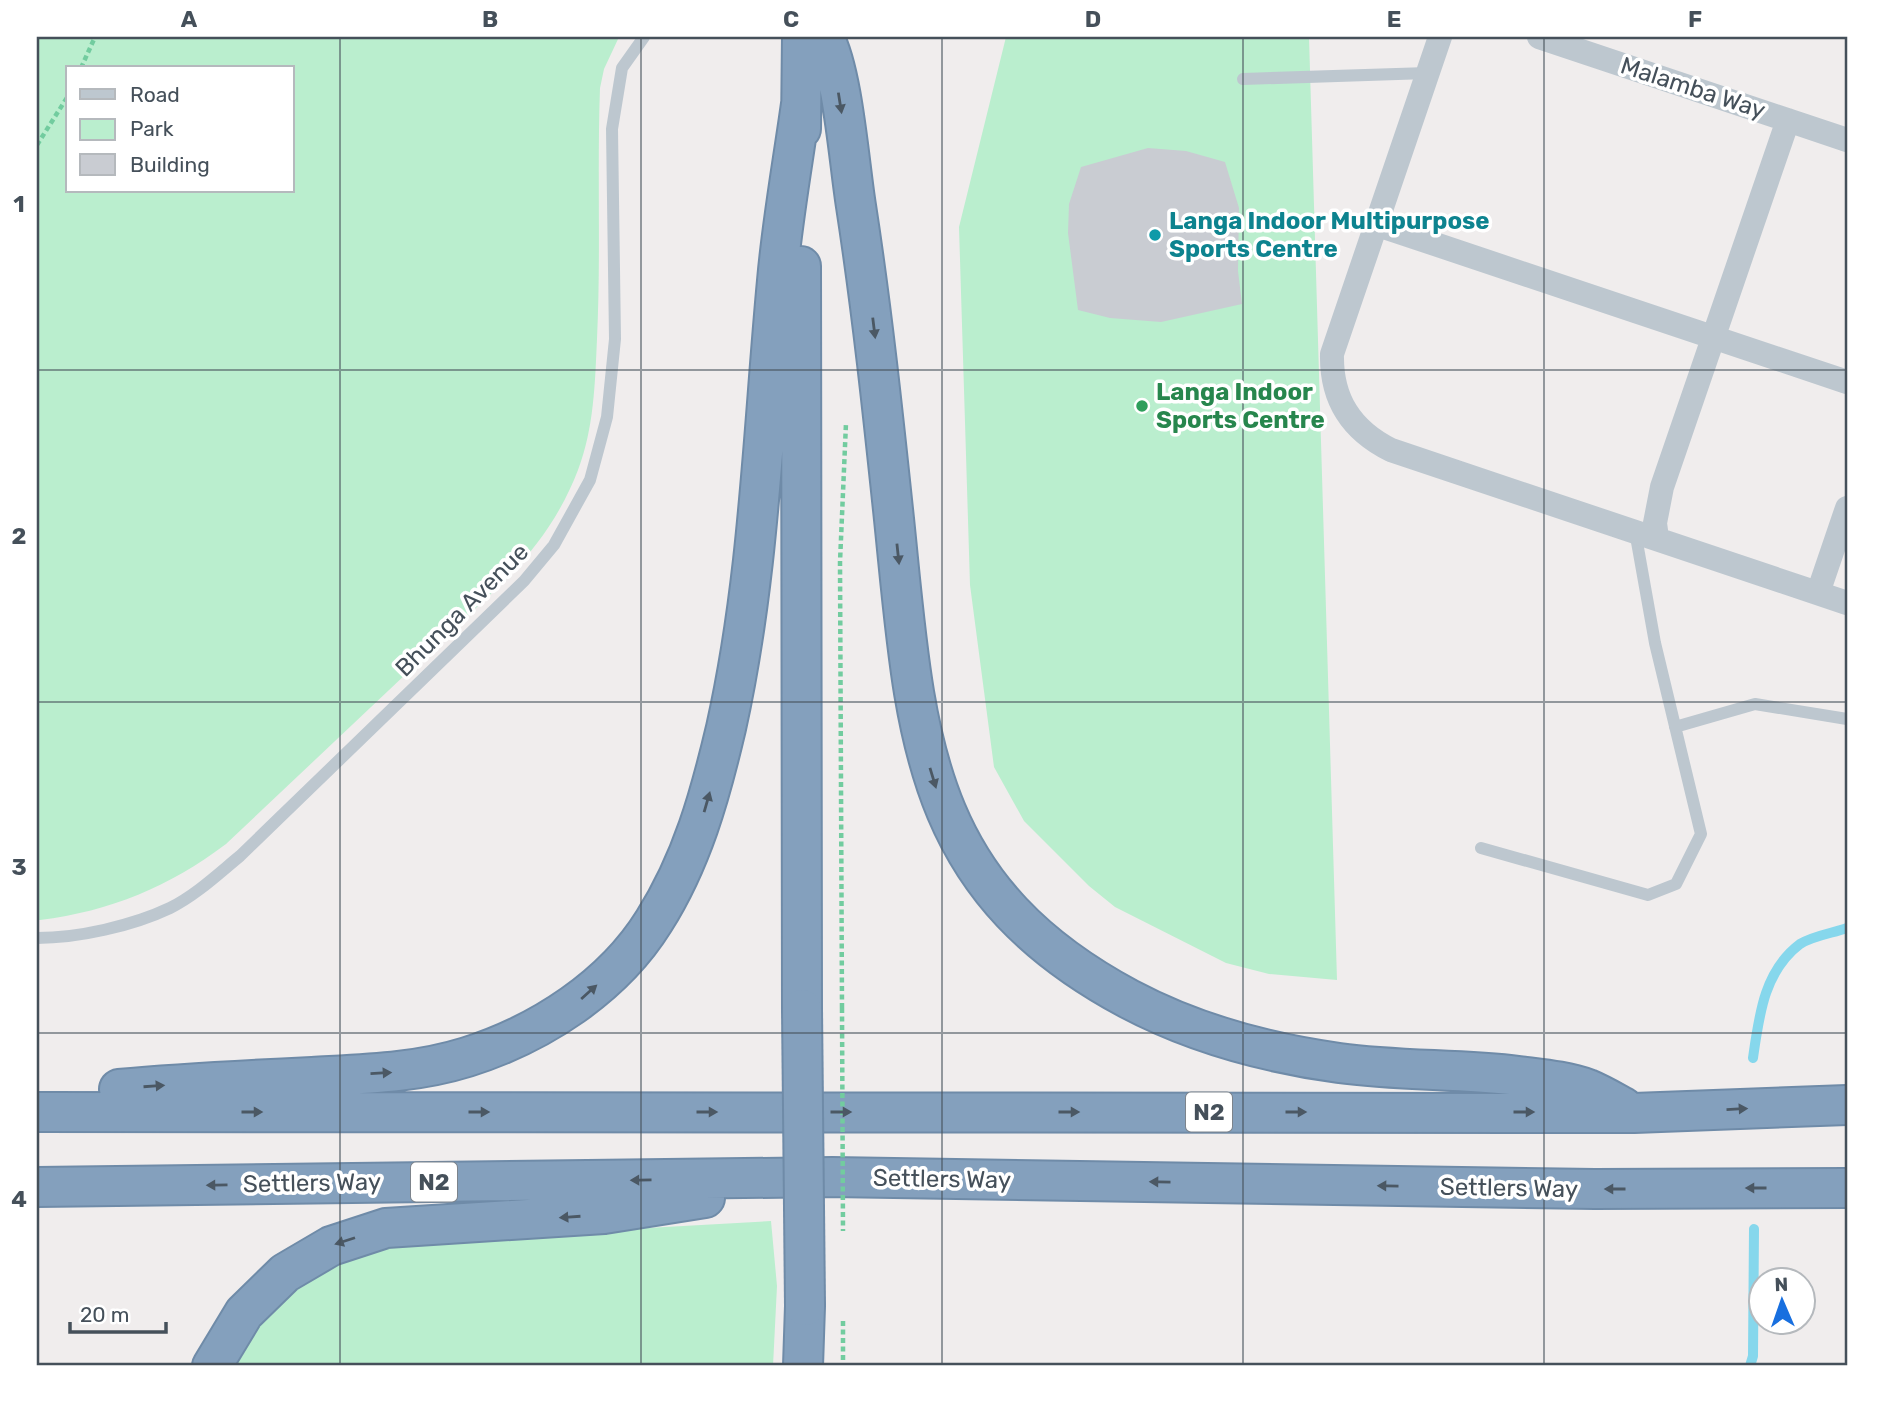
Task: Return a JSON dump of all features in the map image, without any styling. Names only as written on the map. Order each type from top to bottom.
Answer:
[{"type":"highway","points":[[802,37],[803,1366]]},
{"type":"highway","points":[[824,37],[837,78],[874,322],[904,618],[925,754],[936,790],[956,835],[1003,906],[1041,942],[1087,976],[1174,1021],[1236,1042],[1339,1063],[1470,1070],[1550,1080],[1590,1090],[1651,1112]]},
{"type":"highway","points":[[37,1096],[154,1086],[409,1072],[468,1056],[523,1035],[574,1005],[616,967],[652,924],[680,873],[700,828],[742,648],[767,429],[777,279],[801,104]]},
{"type":"highway","name":"N2","points":[[37,1112],[1651,1112],[1833,1105]]},
{"type":"highway","points":[[212,1366],[244,1313],[285,1273],[331,1246],[386,1228],[604,1214],[832,1177]]},
{"type":"highway","name":"Settlers Way","points":[[37,1187],[832,1177],[1683,1189],[1836,1188]]},
{"type":"street","points":[[1440,37],[1332,354],[1336,394],[1357,428],[1391,450],[1847,603]]},
{"type":"street","name":"Malamba Way","points":[[1539,37],[1847,140]]},
{"type":"street","points":[[1646,534],[1655,523],[1662,487],[1711,337],[1788,120]]},
{"type":"street","points":[[1378,225],[1847,382]]},
{"type":"street","points":[[1818,593],[1847,508]]},
{"type":"lane","name":"Bhunga Avenue","points":[[37,938],[127,922],[169,908],[194,893],[260,837],[524,581],[555,545],[590,480],[607,417],[615,339],[612,129],[622,68],[645,37]]},
{"type":"lane","points":[[1243,79],[1428,73]]},
{"type":"lane","points":[[1481,848],[1648,895],[1676,884],[1701,834],[1655,643],[1646,534]]},
{"type":"lane","points":[[1675,727],[1755,704],[1847,719]]},
{"type":"path","points":[[82,66],[95,37]]},
{"type":"path","points":[[37,145],[66,99]]},
{"type":"path","points":[[843,1238],[840,562],[846,409]]},
{"type":"path","points":[[843,1318],[843,1366]]},
{"type":"green space","points":[[37,37],[619,37],[604,69],[600,88],[598,308],[593,405],[578,470],[554,519],[522,562],[497,588],[226,844],[161,885],[115,903],[66,916],[37,920]]},
{"type":"green space","name":"Langa Indoor Sports Centre","points":[[1006,37],[1309,37],[1337,980],[1269,974],[1226,963],[1115,907],[1089,886],[1024,821],[994,767],[970,585],[959,227]]},
{"type":"green space","points":[[771,1221],[777,1286],[773,1366],[228,1366],[235,1351],[285,1292],[357,1252],[414,1241]]},
{"type":"building","name":"Langa Indoor Multipurpose Sports Centre","points":[[1148,148],[1186,151],[1225,162],[1239,208],[1238,271],[1242,304],[1161,322],[1110,318],[1078,310],[1068,233],[1069,204],[1081,167]]},
{"type":"waterway","points":[[1753,1058],[1765,995],[1778,967],[1805,941],[1847,928]]},
{"type":"waterway","points":[[1750,1366],[1753,1356],[1754,1229]]},
{"type":"place","name":"Langa Indoor Multipurpose Sports Centre","points":[[1155,235]]},
{"type":"place","name":"Langa Indoor Sports Centre","points":[[1142,406]]}]
